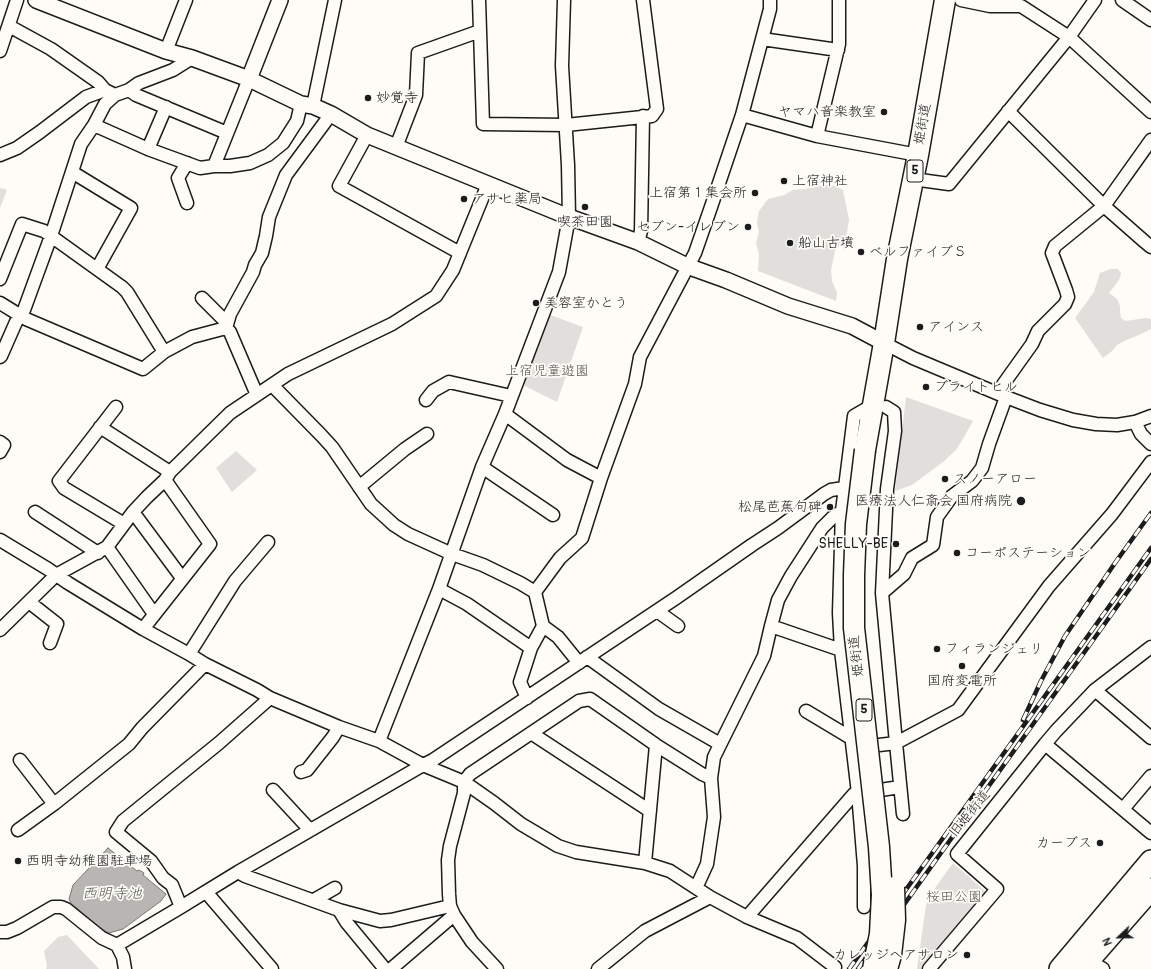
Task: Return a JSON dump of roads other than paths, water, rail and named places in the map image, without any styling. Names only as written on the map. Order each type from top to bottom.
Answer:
[{"type":"highway","points":[[1060,969],[1151,861]]},
{"type":"highway","points":[[1090,966],[1151,889]]},
{"type":"main road","name":"姫街道","points":[[872,969],[880,934],[882,895],[880,847],[854,628],[856,524],[880,406],[884,343],[897,259],[918,155],[945,0]]},
{"type":"main road","name":"姫街道","points":[[871,450],[868,541],[868,626],[874,700],[891,843],[895,920],[891,955],[887,969]]},
{"type":"street","points":[[0,51],[6,23],[17,0]]},
{"type":"street","points":[[36,0],[166,51],[192,58],[249,80],[331,114],[366,134],[396,147],[569,217],[638,242],[687,266],[726,280],[788,306],[852,326],[914,358],[1040,410],[1073,420],[1096,424],[1117,425],[1135,422],[1151,416]]},
{"type":"street","points":[[166,51],[186,0]]},
{"type":"street","points":[[214,166],[280,0]]},
{"type":"street","points":[[94,125],[148,149],[200,168],[250,163],[268,155],[283,143],[307,105],[335,0]]},
{"type":"street","points":[[479,0],[483,124],[566,125],[652,116],[657,109],[643,0]]},
{"type":"street","points":[[379,741],[439,589],[482,467],[559,272],[569,217],[566,125],[562,66],[564,0]]},
{"type":"street","points":[[535,592],[560,558],[582,538],[601,478],[635,384],[640,357],[695,252],[742,115],[770,9],[770,0]]},
{"type":"street","points":[[816,136],[838,50],[839,0]]},
{"type":"street","points":[[961,0],[990,6],[1021,6],[1069,37],[1151,112]]},
{"type":"street","points":[[913,179],[949,184],[1069,37],[1095,0]]},
{"type":"street","points":[[1122,0],[1151,20]]},
{"type":"street","points":[[6,23],[51,49],[110,92]]},
{"type":"street","points":[[396,147],[416,95],[418,53],[480,31]]},
{"type":"street","points":[[762,39],[838,50]]},
{"type":"street","points":[[0,155],[17,148],[86,97],[129,90],[139,83],[174,70],[192,58]]},
{"type":"street","points":[[129,90],[136,95],[227,133]]},
{"type":"street","points":[[0,357],[16,322],[24,310],[51,236],[81,144],[94,125],[110,92]]},
{"type":"street","points":[[148,149],[166,107]]},
{"type":"street","points":[[1008,112],[1104,206],[1151,247]]},
{"type":"street","points":[[226,326],[230,314],[262,253],[269,217],[286,175],[331,114]]},
{"type":"street","points":[[742,115],[816,136],[918,155]]},
{"type":"street","points":[[638,242],[641,230],[643,116]]},
{"type":"street","points":[[366,134],[339,186],[460,253]]},
{"type":"street","points":[[882,594],[904,574],[912,558],[933,545],[937,517],[952,496],[972,481],[982,468],[1002,395],[1038,331],[1065,304],[1068,296],[1052,253],[1055,246],[1104,206],[1151,140]]},
{"type":"street","points":[[187,163],[178,178],[187,203]]},
{"type":"street","points":[[72,172],[131,208],[97,268]]},
{"type":"street","points":[[0,630],[56,575],[102,550],[147,497],[230,413],[288,374],[392,324],[436,296],[453,270],[488,184]]},
{"type":"street","points":[[0,279],[22,224],[44,231],[97,268],[127,292],[164,352]]},
{"type":"street","points":[[202,298],[230,332],[257,395]]},
{"type":"street","points":[[0,302],[26,320],[143,369],[164,352],[192,337],[226,326]]},
{"type":"street","points":[[426,400],[433,391],[449,382],[511,396]]},
{"type":"street","points":[[272,385],[332,447],[371,504],[394,525],[408,534],[452,554],[483,565],[535,592],[543,626],[558,637],[583,660],[659,709],[720,744]]},
{"type":"street","points":[[864,907],[864,866],[858,793],[841,650],[839,612],[842,511],[854,416],[880,406],[894,412],[895,431],[887,489],[882,594],[903,814]]},
{"type":"street","points":[[116,407],[59,481],[64,488],[124,524]]},
{"type":"street","points":[[504,414],[568,460],[601,478]]},
{"type":"street","points":[[1135,422],[1141,434],[1151,444]]},
{"type":"street","points":[[100,427],[168,476],[210,544],[154,614],[144,629]]},
{"type":"street","points":[[359,487],[405,449],[427,434]]},
{"type":"street","points":[[0,442],[4,445],[0,452]]},
{"type":"street","points":[[806,711],[852,743],[896,743],[958,710],[1049,586],[1112,514],[1151,462]]},
{"type":"street","points":[[482,467],[553,515]]},
{"type":"street","points":[[117,945],[181,908],[238,872],[433,760],[778,528],[824,494],[831,490],[844,488]]},
{"type":"street","points":[[696,888],[707,864],[714,817],[711,778],[714,757],[764,656],[778,600],[791,576],[822,528],[842,511]]},
{"type":"street","points":[[35,512],[102,550],[154,614]]},
{"type":"street","points":[[134,512],[182,578]]},
{"type":"street","points":[[0,540],[48,568],[56,575],[144,629],[205,664],[270,698],[339,727],[379,741],[423,765],[464,782],[522,824],[558,846],[576,852],[644,863],[670,872],[747,917],[797,938],[835,967]]},
{"type":"street","points":[[189,654],[235,581],[268,542]]},
{"type":"street","points":[[439,589],[467,604],[531,648]]},
{"type":"street","points":[[29,602],[56,624],[50,644]]},
{"type":"street","points":[[657,610],[678,626]]},
{"type":"street","points":[[527,698],[520,682],[531,648],[543,626]]},
{"type":"street","points":[[771,626],[841,650]]},
{"type":"street","points":[[1151,647],[1095,690],[1045,744],[1151,833]]},
{"type":"street","points":[[18,830],[54,804],[129,744],[142,728],[205,664]]},
{"type":"street","points":[[1095,690],[1151,738]]},
{"type":"street","points":[[181,908],[172,885],[163,878],[151,861],[116,832],[123,821],[220,743],[270,698]]},
{"type":"street","points":[[497,969],[472,942],[452,911],[448,881],[448,860],[450,846],[464,793],[464,782],[470,774],[579,701],[590,700],[656,745],[702,774],[711,778]]},
{"type":"street","points":[[301,772],[307,770],[339,727]]},
{"type":"street","points":[[531,733],[650,811]]},
{"type":"street","name":"旧姫街道","points":[[929,969],[997,889],[957,854],[1045,744]]},
{"type":"street","points":[[644,863],[656,745]]},
{"type":"street","points":[[20,760],[54,804]]},
{"type":"street","points":[[1123,809],[1151,776]]},
{"type":"street","points":[[747,917],[854,794],[900,787]]},
{"type":"street","points":[[273,790],[310,830]]},
{"type":"street","points":[[238,872],[245,876],[339,910],[380,920],[391,920],[452,911]]},
{"type":"street","points":[[314,900],[335,888]]},
{"type":"street","points":[[206,892],[272,969]]},
{"type":"street","points":[[598,969],[645,930],[710,896]]},
{"type":"street","points":[[0,932],[7,932],[17,928],[53,907],[61,907],[66,909],[102,938],[117,945],[123,957],[125,969]]},
{"type":"street","points":[[339,910],[347,923],[385,969]]},
{"type":"street","points":[[391,969],[452,911]]},
{"type":"water","name":"西明寺池","points":[[108,848],[137,871],[139,870],[144,873],[143,875],[166,894],[161,901],[123,929],[109,933],[100,928],[71,903],[69,899],[73,885]]},
{"type":"railway","points":[[1023,720],[1041,681],[1065,636],[1151,513]]},
{"type":"railway","points":[[849,969],[1151,548]]},
{"type":"railway","points":[[858,969],[1151,559]]},
{"type":"place","name":"妙覚寺","points":[[368,98]]},
{"type":"place","name":"ヤマハ音楽教室","points":[[884,112]]},
{"type":"place","name":"上宿神社","points":[[784,181]]},
{"type":"place","name":"上宿第１集会所","points":[[755,193]]},
{"type":"place","name":"アサヒ薬局","points":[[464,199]]},
{"type":"place","name":"喫茶田園","points":[[585,207]]},
{"type":"place","name":"セブン-イレブン","points":[[748,227]]},
{"type":"place","name":"船山古墳","points":[[790,243]]},
{"type":"place","name":"ベルファイブＳ","points":[[861,252]]},
{"type":"place","name":"美容室かとう","points":[[536,303]]},
{"type":"place","name":"アインス","points":[[920,327]]},
{"type":"place","name":"ブライトヒル","points":[[926,387]]},
{"type":"place","name":"スノーアロー","points":[[945,479]]},
{"type":"place","name":"医療法人仁斎会 国府病院","points":[[1021,501]]},
{"type":"place","name":"松尾芭蕉句碑","points":[[830,507]]},
{"type":"place","name":"SHELLY-BE","points":[[896,544]]},
{"type":"place","name":"コーポステーション","points":[[957,553]]},
{"type":"place","name":"フィランジェリ","points":[[937,649]]},
{"type":"place","name":"国府変電所","points":[[962,666]]},
{"type":"place","name":"カーブス","points":[[1100,843]]},
{"type":"place","name":"西明寺幼稚園駐車場","points":[[18,861]]},
{"type":"place","name":"カレッジヘアサロン","points":[[967,955]]},
{"type":"park label","name":"上宿児童遊園","points":[[547,371]]},
{"type":"park label","name":"桜田公園","points":[[954,897]]}]
